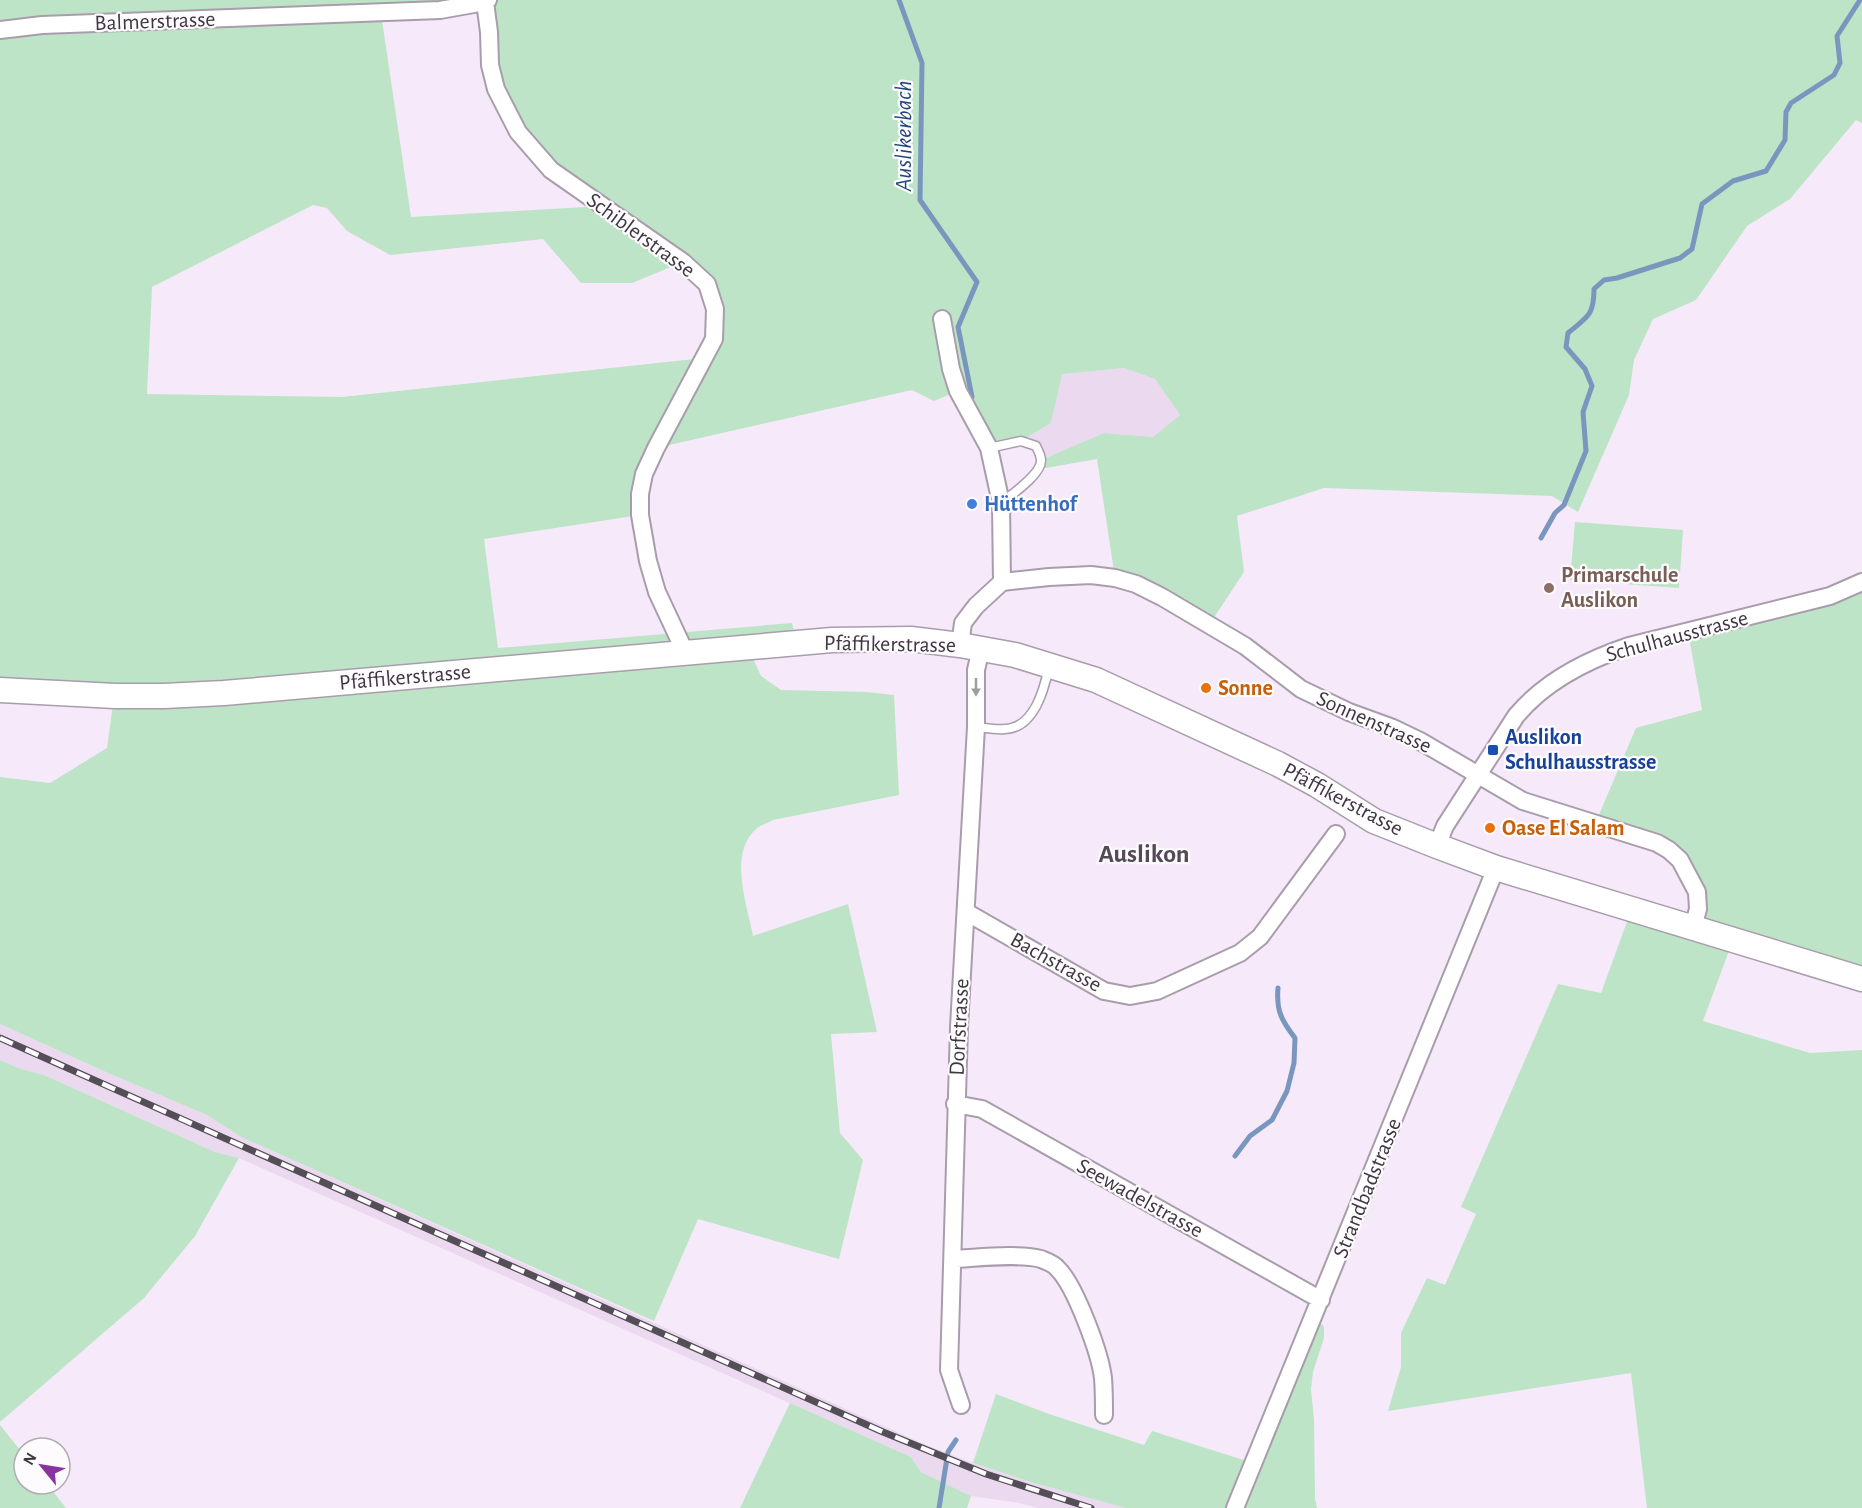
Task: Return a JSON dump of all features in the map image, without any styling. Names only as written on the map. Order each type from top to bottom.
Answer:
[{"type":"main road","name":"Pfäffikerstrasse","points":[[0,690],[114,696],[164,696],[224,693],[685,652],[868,639],[911,639],[970,646],[1050,664],[1096,680],[1278,764],[1317,785],[1374,821],[1437,846],[1496,868],[1862,979]]},
{"type":"street","name":"Balmerstrasse","points":[[0,30],[42,25],[440,10],[486,1]]},
{"type":"street","name":"Schiblerstrasse","points":[[486,1],[490,65],[496,89],[518,132],[551,170],[683,262],[707,284],[715,309],[714,339],[656,448],[644,474],[640,494],[640,515],[648,561],[657,592],[685,652]]},
{"type":"street","points":[[942,319],[951,369],[958,391],[989,448],[1001,503],[1002,582]]},
{"type":"street","name":"Sonnenstrasse","points":[[1002,582],[1091,575],[1136,584],[1245,646],[1301,689],[1349,712],[1406,733],[1523,801],[1645,839],[1669,850],[1680,860],[1697,892],[1698,909],[1693,928]]},
{"type":"street","name":"Dorfstrasse","points":[[961,1405],[949,1371],[956,1104],[976,727],[976,670],[963,623],[976,606],[1002,582]]},
{"type":"street","name":"Schulhausstrasse","points":[[1437,846],[1445,826],[1507,729],[1527,703],[1566,674],[1601,656],[1629,646],[1830,596],[1862,582]]},
{"type":"street","name":"Bachstrasse","points":[[966,912],[1104,991],[1130,996],[1157,991],[1240,953],[1260,937],[1336,834]]},
{"type":"street","name":"Strandbadstrasse","points":[[1235,1508],[1496,868]]},
{"type":"street","name":"Seewadelstrasse","points":[[956,1104],[982,1109],[1321,1300]]},
{"type":"street","points":[[953,1259],[1029,1257],[1042,1259],[1056,1266],[1068,1282],[1099,1359],[1103,1379],[1104,1416]]},
{"type":"lane","points":[[989,448],[1021,441],[1036,446],[1041,460],[1040,469],[1001,503]]},
{"type":"lane","points":[[976,727],[1007,729],[1021,723],[1033,711],[1042,696],[1050,664]]},
{"type":"shaded area","points":[[1124,368],[1155,379],[1180,415],[1153,437],[1104,433],[1041,460],[1036,446],[1021,441],[1051,423],[1061,374]]},
{"type":"shaded area","points":[[0,1024],[207,1115],[241,1137],[926,1445],[1034,1483],[1126,1508],[1038,1508],[971,1496],[921,1472],[911,1457],[239,1158],[215,1152],[44,1075],[0,1060]]},
{"type":"green space","points":[[0,0],[1862,0],[1862,123],[1856,120],[1790,199],[1747,226],[1696,300],[1653,319],[1634,360],[1629,395],[1578,512],[1552,496],[1324,488],[1237,516],[1244,572],[1209,625],[1115,578],[1097,459],[1040,469],[1041,460],[1104,433],[1153,437],[1180,415],[1155,379],[1124,368],[1062,374],[1051,423],[1021,441],[989,448],[958,391],[934,401],[912,390],[656,448],[640,515],[484,539],[498,648],[792,623],[797,643],[748,648],[761,676],[781,690],[894,695],[899,795],[773,820],[756,829],[748,839],[741,865],[744,895],[753,936],[848,904],[877,1032],[831,1034],[840,1133],[863,1160],[839,1259],[698,1219],[654,1321],[241,1137],[207,1115],[0,1024],[0,777],[50,783],[107,748],[114,697],[0,690]],"holes":[[[484,2],[496,89],[551,170],[603,206],[411,217],[381,13]],[[313,205],[327,208],[347,231],[390,255],[543,239],[581,283],[632,283],[683,262],[715,309],[704,358],[342,397],[147,394],[152,287]]]},
{"type":"green space","points":[[1575,522],[1683,530],[1679,588],[1570,580]]},
{"type":"green space","points":[[1862,582],[1862,979],[1733,940],[1703,1021],[1810,1053],[1862,1050],[1862,1508],[1647,1508],[1631,1373],[1388,1411],[1401,1367],[1401,1333],[1427,1278],[1445,1285],[1476,1214],[1461,1207],[1558,984],[1601,993],[1628,919],[1692,928],[1698,909],[1680,860],[1595,824],[1636,728],[1702,710],[1688,631]]},
{"type":"green space","points":[[0,1060],[44,1075],[215,1152],[239,1158],[195,1236],[144,1298],[0,1422]]},
{"type":"green space","points":[[1315,1316],[1324,1327],[1324,1338],[1313,1372],[1311,1389],[1317,1508],[1126,1508],[1034,1483],[973,1463],[996,1394],[1144,1445],[1152,1431],[1253,1463]]},
{"type":"green space","points":[[790,1403],[911,1457],[921,1472],[971,1496],[967,1508],[740,1508]]},
{"type":"green space","points":[[0,1425],[12,1440],[12,1496],[56,1496],[66,1508],[0,1508]]},
{"type":"waterway","name":"Auslikerbach","points":[[899,0],[922,63],[920,200],[977,282],[958,327],[972,397]]},
{"type":"waterway","points":[[1541,538],[1555,513],[1564,505],[1586,451],[1583,412],[1592,386],[1585,369],[1566,347],[1568,333],[1591,311],[1594,289],[1604,280],[1680,258],[1692,249],[1702,204],[1733,181],[1766,171],[1785,140],[1786,112],[1791,103],[1834,75],[1840,63],[1837,36],[1860,0]]},
{"type":"waterway","points":[[1235,1156],[1250,1136],[1272,1120],[1287,1091],[1294,1063],[1295,1038],[1281,1015],[1278,988]]},
{"type":"waterway","name":"Auslikerbach","points":[[939,1508],[948,1452],[956,1440]]},
{"type":"railway","points":[[0,1038],[883,1432],[986,1474],[1091,1508]]},
{"type":"place","name":"Hüttenhof","points":[[972,504]]},
{"type":"place","name":"Primarschule Auslikon","points":[[1549,588]]},
{"type":"place","name":"Sonne","points":[[1206,688]]},
{"type":"place","name":"Auslikon Schulhausstrasse","points":[[1493,750]]},
{"type":"place","name":"Oase El Salam","points":[[1490,828]]},
{"type":"district","name":"Auslikon","points":[[1144,854]]}]
